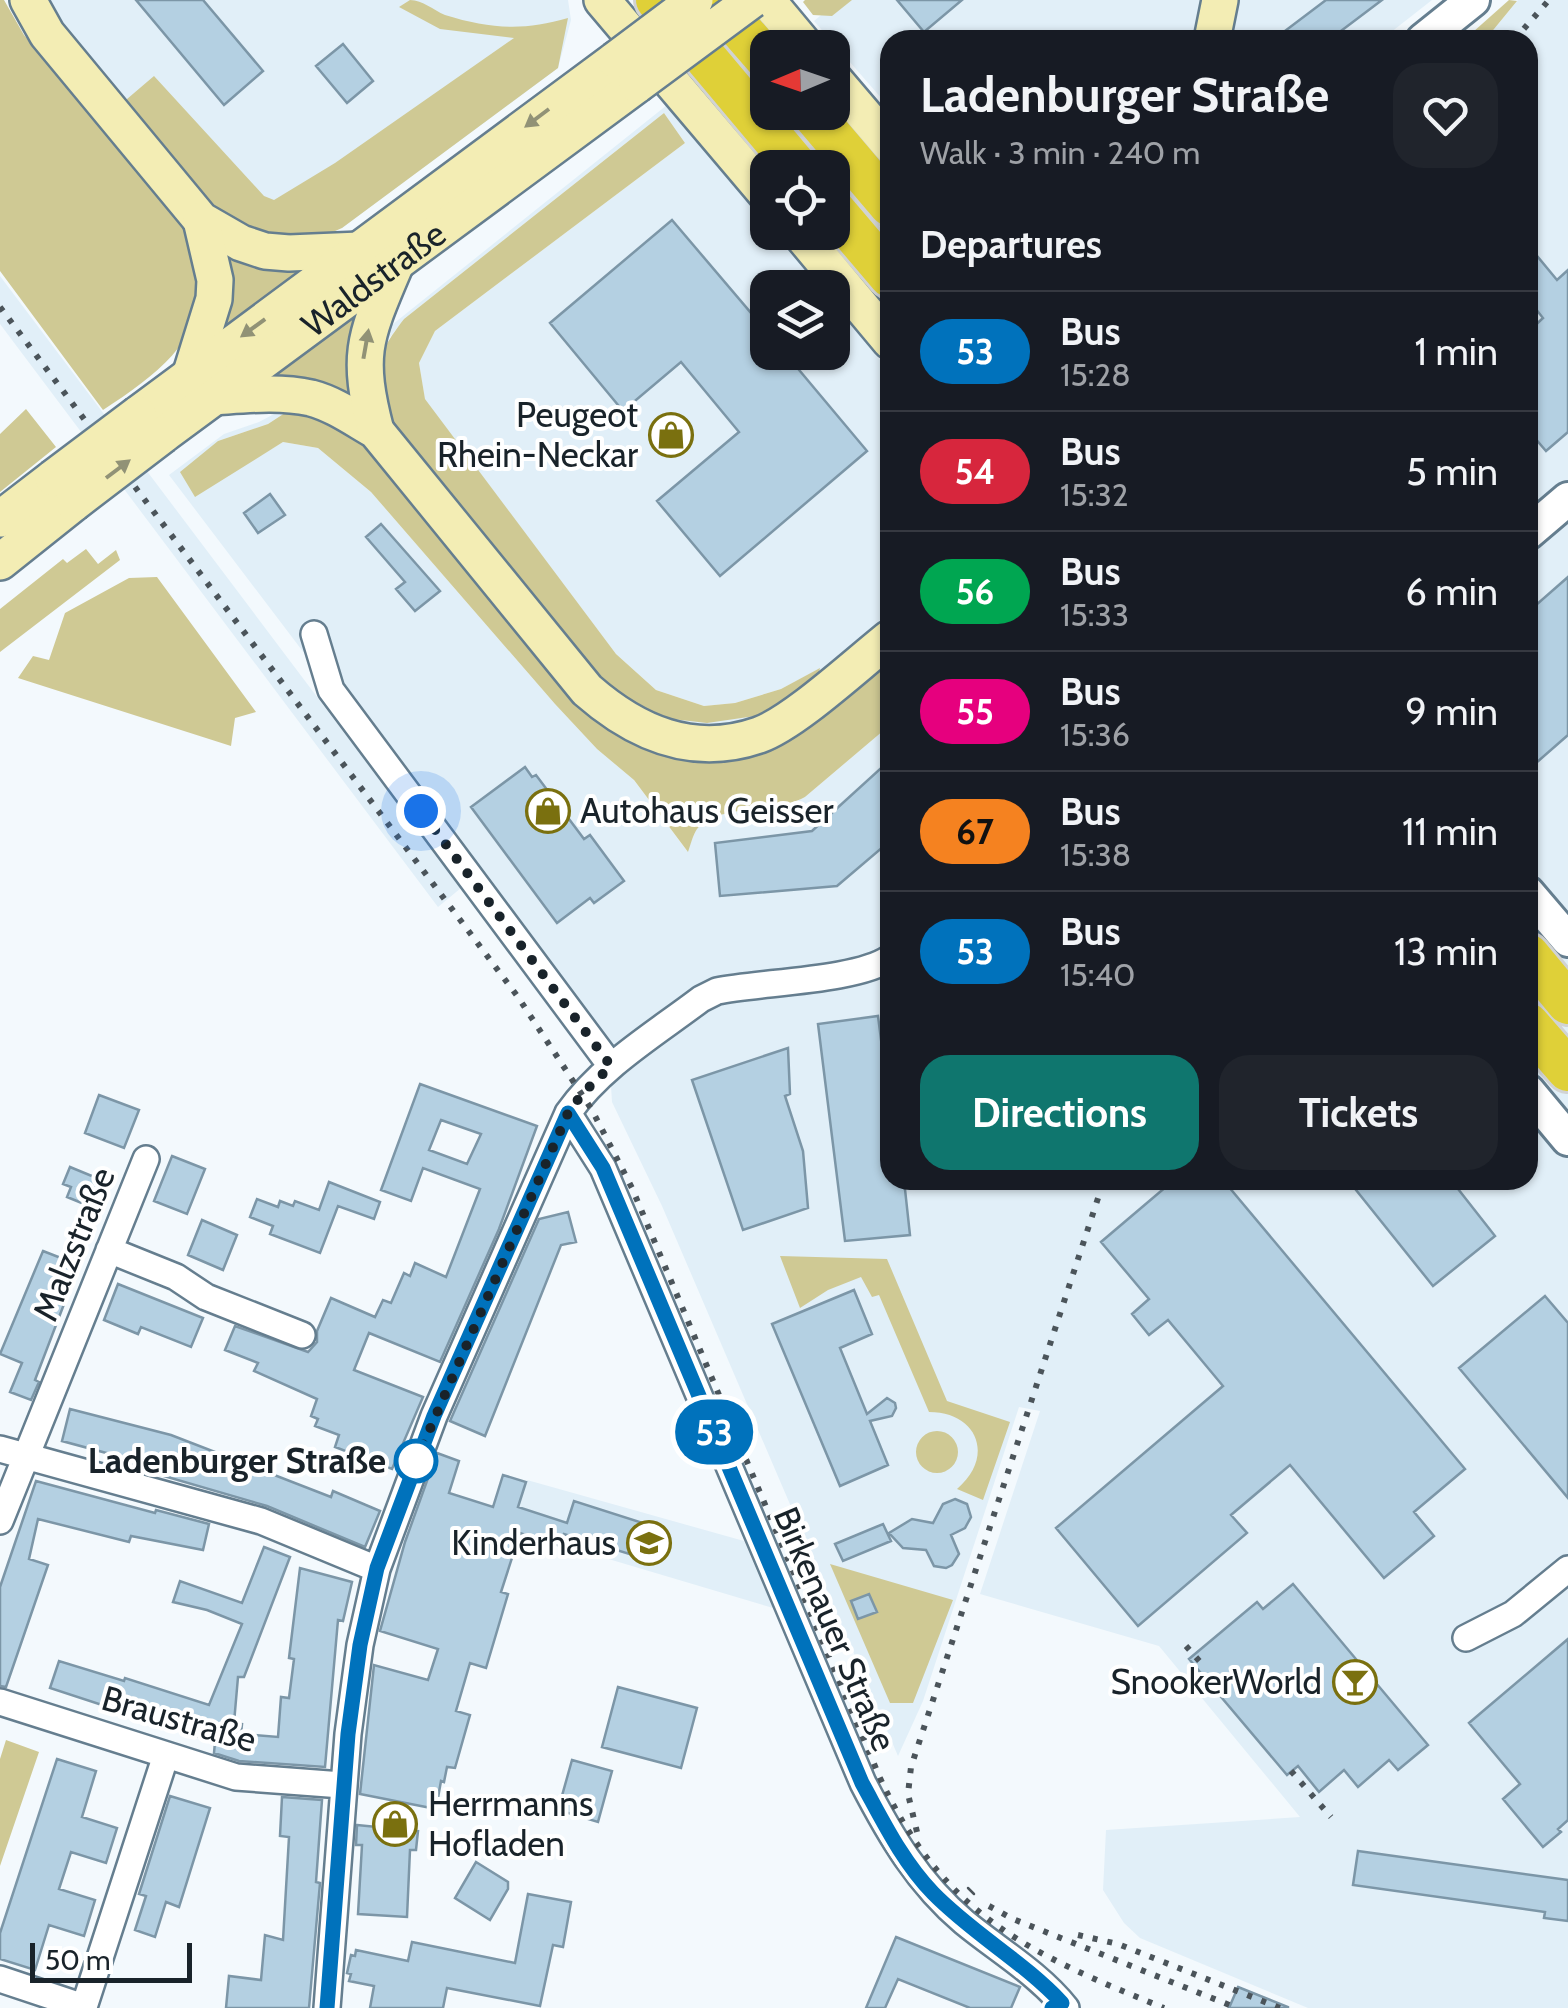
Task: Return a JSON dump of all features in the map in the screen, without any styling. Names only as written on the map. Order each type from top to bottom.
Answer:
[{"type":"highway","points":[[657,0],[783,150]]},
{"type":"highway","points":[[715,0],[750,40]]},
{"type":"highway","points":[[826,130],[880,193]]},
{"type":"highway","points":[[850,229],[880,264]]},
{"type":"highway","points":[[1538,967],[1568,1003]]},
{"type":"highway","points":[[1538,1036],[1568,1070]]},
{"type":"main road","points":[[28,0],[46,34],[201,220],[264,251],[360,250]]},
{"type":"main road","points":[[602,0],[750,175]]},
{"type":"main road","points":[[626,72],[695,0]]},
{"type":"main road","name":"Waldstraße","points":[[0,562],[63,490],[202,385],[360,250],[626,72],[752,0]]},
{"type":"main road","points":[[767,0],[793,30]]},
{"type":"main road","points":[[1214,30],[1220,0]]},
{"type":"main road","name":"Waldstraße","points":[[202,385],[398,260],[626,72]]},
{"type":"main road","points":[[850,98],[880,133]]},
{"type":"main road","points":[[201,220],[216,280],[202,385],[312,398],[376,431],[587,690],[619,718],[653,734],[687,742],[726,743],[761,735],[792,716],[880,646]]},
{"type":"main road","points":[[813,250],[880,329]]},
{"type":"main road","points":[[376,431],[364,386],[363,357],[370,326],[398,260]]},
{"type":"main road","name":"Waldstraße","points":[[0,519],[63,490]]},
{"type":"street","points":[[1435,30],[1473,0]]},
{"type":"street","points":[[1538,524],[1568,498]]},
{"type":"street","points":[[314,634],[330,690],[611,1066]]},
{"type":"street","points":[[1538,905],[1568,940]]},
{"type":"street","points":[[327,2008],[342,1785],[360,1645],[377,1568],[434,1416],[568,1113],[611,1066],[717,990],[847,972],[880,964]]},
{"type":"street","points":[[1538,1103],[1568,1139]]},
{"type":"street","name":"Birkenauer Straße","points":[[568,1113],[614,1192],[855,1765],[885,1826],[905,1860],[931,1892],[1044,1984],[1060,2006]]},
{"type":"street","name":"Malzstraße","points":[[0,1521],[146,1159]]},
{"type":"street","points":[[109,1250],[176,1277],[206,1297],[302,1336]]},
{"type":"street","points":[[0,1449],[261,1522],[377,1568]]},
{"type":"street","points":[[1466,1638],[1512,1614],[1568,1569]]},
{"type":"street","name":"Braustraße","points":[[0,1702],[236,1777],[342,1785]]},
{"type":"street","points":[[0,1979],[84,2007],[166,1755]]},
{"type":"shaded area","points":[[0,0],[4,0],[24,35],[184,228],[196,260],[196,313],[187,335],[153,374],[103,410],[0,271]]},
{"type":"shaded area","points":[[41,0],[568,0],[571,20],[558,68],[342,228],[217,214]]},
{"type":"shaded area","points":[[410,0],[445,15],[492,26],[537,25],[568,18],[558,68],[342,228],[319,238],[277,242],[250,233],[224,217],[200,197],[120,105],[154,76],[264,196],[274,200],[335,163],[514,38],[440,29],[399,7]]},
{"type":"shaded area","points":[[805,0],[852,0],[832,16],[813,15]]},
{"type":"shaded area","points":[[839,0],[1432,0],[1394,30],[880,30],[880,97],[850,62],[850,30],[822,30],[814,21]]},
{"type":"shaded area","points":[[1509,0],[1517,1],[1493,30],[1475,30]]},
{"type":"shaded area","points":[[1518,0],[1568,0],[1568,2008],[1308,2008],[1140,1938],[1124,1923],[1103,1890],[1106,1830],[1300,1817],[1159,1646],[980,1594],[1040,1411],[1019,1407],[923,1701],[898,1756],[662,1206],[612,1102],[609,1055],[169,475],[224,434],[293,404],[667,105],[750,205],[750,250],[788,250],[806,270],[750,270],[750,370],[850,370],[850,324],[880,360],[880,666],[713,760],[662,754],[616,734],[291,409],[268,424],[218,441],[194,496],[283,442],[318,448],[371,492],[555,704],[597,749],[633,779],[687,851],[697,828],[723,814],[790,805],[805,797],[880,733],[880,1190],[1538,1190],[1538,30],[1493,30]],"holes":[[[664,113],[685,143],[435,331],[419,363],[425,400],[616,654],[656,690],[704,706],[735,703],[781,689],[819,669],[762,715],[655,717],[381,349],[404,319]]]},
{"type":"shaded area","points":[[664,113],[685,143],[435,331],[419,363],[425,399],[616,654],[656,690],[704,706],[735,703],[781,689],[820,668],[818,676],[762,715],[707,723],[655,717],[602,681],[390,422],[379,379],[381,357],[404,319]]},
{"type":"shaded area","points":[[222,244],[317,263],[207,345]]},
{"type":"shaded area","points":[[0,276],[461,888],[438,907],[0,324]]},
{"type":"shaded area","points":[[367,299],[361,413],[253,384]]},
{"type":"shaded area","points":[[26,409],[56,447],[0,492],[0,434]]},
{"type":"shaded area","points":[[291,409],[335,421],[371,452],[560,678],[616,734],[662,754],[713,760],[880,666],[880,733],[805,797],[706,821],[697,829],[688,852],[634,780],[597,749],[555,704],[371,492],[318,448],[283,442],[195,497],[180,472],[218,441],[268,424]]},
{"type":"shaded area","points":[[86,549],[98,564],[116,550],[120,560],[0,652],[0,609],[63,559],[67,563]]},
{"type":"shaded area","points":[[157,577],[256,712],[235,718],[231,746],[18,678],[33,656],[49,660],[65,613],[129,578]]},
{"type":"shaded area","points":[[780,1256],[887,1259],[947,1401],[1010,1422],[983,1500],[957,1489],[976,1463],[976,1438],[959,1420],[929,1412],[879,1295],[872,1297],[861,1277],[828,1290],[800,1308]]},
{"type":"shaded area","points":[[937,1431],[952,1437],[958,1452],[952,1467],[937,1473],[922,1467],[916,1452],[922,1437]]},
{"type":"shaded area","name":"Kinderhaus","points":[[527,1480],[744,1541],[773,1608],[511,1530]]},
{"type":"shaded area","points":[[830,1564],[953,1600],[913,1703],[890,1703]]},
{"type":"shaded area","points":[[6,1740],[39,1752],[0,1866],[0,1759]]},
{"type":"building","points":[[136,0],[203,0],[263,71],[224,105]]},
{"type":"building","points":[[897,0],[962,0],[926,30]]},
{"type":"building","points":[[1326,0],[1382,0],[1342,30],[1286,30]]},
{"type":"building","points":[[343,44],[373,81],[347,103],[316,66]]},
{"type":"building","points":[[672,220],[750,312],[750,370],[799,370],[867,451],[720,576],[657,501],[739,432],[681,362],[623,411],[550,323]]},
{"type":"building","points":[[1538,257],[1557,280],[1568,270],[1568,432],[1546,451],[1538,442],[1538,323],[1543,318],[1538,312]]},
{"type":"building","points":[[270,494],[285,515],[258,533],[244,513]]},
{"type":"building","points":[[381,524],[440,591],[415,611],[396,589],[405,582],[366,537]]},
{"type":"building","points":[[1568,577],[1568,735],[1538,761],[1538,603]]},
{"type":"building","points":[[525,767],[532,777],[536,775],[584,839],[590,835],[624,881],[594,903],[590,898],[557,923],[471,807]]},
{"type":"building","points":[[880,769],[880,849],[837,886],[720,896],[715,843],[812,831]]},
{"type":"building","points":[[878,1016],[880,1190],[905,1190],[910,1235],[845,1241],[818,1024]]},
{"type":"building","points":[[788,1048],[790,1094],[785,1096],[803,1151],[808,1208],[743,1230],[692,1080]]},
{"type":"building","points":[[420,1084],[537,1126],[499,1229],[440,1362],[369,1333],[354,1370],[423,1397],[392,1469],[335,1447],[339,1435],[315,1426],[318,1419],[311,1416],[317,1399],[254,1371],[258,1363],[225,1350],[235,1326],[308,1352],[317,1342],[317,1331],[331,1298],[375,1317],[383,1300],[391,1303],[404,1273],[410,1276],[415,1263],[446,1277],[480,1189],[423,1168],[411,1201],[381,1190]],"holes":[[[441,1120],[481,1134],[467,1164],[429,1150]]]},
{"type":"building","points":[[99,1095],[139,1110],[124,1148],[85,1133]]},
{"type":"building","points":[[172,1156],[205,1169],[187,1214],[154,1201]]},
{"type":"building","points":[[70,1167],[104,1181],[94,1208],[67,1197],[71,1187],[63,1184]]},
{"type":"building","points":[[329,1182],[380,1202],[374,1219],[338,1206],[320,1253],[270,1234],[273,1226],[250,1217],[257,1199],[278,1207],[280,1201],[293,1206],[295,1201],[319,1210]]},
{"type":"building","points":[[1162,1190],[1231,1190],[1465,1469],[1414,1512],[1434,1536],[1384,1578],[1290,1465],[1231,1515],[1247,1533],[1138,1626],[1056,1528],[1223,1386],[1168,1320],[1149,1335],[1132,1314],[1149,1299],[1101,1242]]},
{"type":"building","points":[[1356,1190],[1459,1190],[1495,1236],[1433,1286]]},
{"type":"building","points":[[568,1212],[576,1242],[561,1245],[485,1436],[450,1421],[539,1219]]},
{"type":"building","points":[[202,1220],[237,1235],[223,1270],[188,1255]]},
{"type":"building","points":[[43,1251],[79,1265],[31,1400],[10,1392],[22,1363],[0,1354]]},
{"type":"building","points":[[118,1284],[203,1318],[191,1347],[141,1327],[138,1334],[104,1320]]},
{"type":"building","points":[[854,1290],[872,1334],[840,1348],[867,1414],[887,1398],[896,1408],[892,1416],[870,1421],[888,1465],[840,1486],[772,1324]]},
{"type":"building","points":[[1545,1296],[1568,1323],[1568,1498],[1459,1368]]},
{"type":"building","points":[[70,1409],[171,1435],[331,1497],[333,1491],[380,1511],[365,1547],[267,1506],[109,1460],[110,1454],[62,1441]]},
{"type":"building","points":[[437,1453],[459,1461],[449,1493],[493,1507],[503,1475],[526,1482],[518,1507],[567,1523],[574,1501],[646,1524],[636,1556],[564,1534],[560,1546],[520,1533],[501,1592],[508,1594],[486,1668],[470,1663],[456,1711],[470,1715],[455,1768],[447,1767],[444,1782],[441,1781],[436,1809],[360,1794],[374,1665],[428,1680],[438,1649],[380,1631],[405,1542]]},
{"type":"building","points":[[36,1481],[209,1524],[203,1550],[131,1536],[129,1542],[38,1519],[29,1559],[48,1565],[6,1687],[0,1686],[0,1587]]},
{"type":"building","points":[[955,1499],[967,1504],[971,1517],[965,1528],[951,1535],[959,1554],[952,1565],[934,1566],[926,1550],[903,1548],[889,1533],[912,1519],[933,1523],[943,1504]]},
{"type":"building","points":[[883,1524],[891,1541],[843,1561],[835,1544]]},
{"type":"building","points":[[264,1547],[290,1557],[244,1677],[238,1677],[234,1723],[242,1724],[241,1734],[278,1737],[281,1697],[289,1698],[294,1659],[289,1658],[300,1568],[352,1582],[343,1621],[338,1620],[325,1767],[239,1761],[214,1753],[215,1742],[50,1688],[59,1661],[209,1705],[242,1624],[173,1602],[180,1581],[242,1603]]},
{"type":"building","points":[[1293,1584],[1428,1745],[1398,1770],[1389,1760],[1358,1787],[1344,1770],[1319,1792],[1298,1766],[1287,1775],[1189,1659],[1257,1602],[1263,1609]]},
{"type":"building","points":[[869,1594],[877,1612],[858,1619],[851,1601]]},
{"type":"building","points":[[1568,1639],[1568,1820],[1558,1829],[1561,1832],[1543,1847],[1503,1799],[1520,1784],[1469,1723]]},
{"type":"building","points":[[618,1687],[697,1708],[681,1768],[602,1747]]},
{"type":"building","points":[[57,1759],[96,1771],[82,1817],[117,1828],[106,1863],[71,1852],[59,1889],[95,1900],[84,1936],[49,1925],[35,1970],[0,1959],[0,1933]]},
{"type":"building","points":[[572,1760],[612,1771],[598,1822],[558,1810]]},
{"type":"building","points":[[170,1796],[210,1808],[179,1907],[166,1902],[155,1937],[135,1930],[146,1896],[139,1894]]},
{"type":"building","points":[[282,1797],[322,1800],[316,1882],[320,1883],[309,2008],[226,2008],[229,1976],[261,1980],[265,1935],[283,1940],[289,1837],[280,1836]]},
{"type":"building","points":[[357,1825],[418,1831],[416,1850],[410,1850],[407,1917],[358,1914],[362,1845],[356,1845]]},
{"type":"building","points":[[1358,1851],[1568,1880],[1568,1921],[1544,1918],[1545,1912],[1353,1885]]},
{"type":"building","points":[[476,1862],[508,1882],[490,1920],[455,1898]]},
{"type":"building","points":[[528,1894],[571,1902],[563,1947],[553,1945],[540,2006],[447,1988],[443,2008],[370,2008],[374,1986],[349,1981],[351,1955],[355,1956],[356,1950],[408,1961],[412,1942],[515,1963]]},
{"type":"building","points":[[896,1937],[1020,1987],[1011,2008],[970,2008],[898,1979],[885,2008],[866,2008]]},
{"type":"building","points":[[1238,1987],[1288,2007],[1288,2008],[1229,2008]]},
{"type":"tram line","points":[[968,1888],[974,1894]]},
{"type":"railway","points":[[1523,30],[1549,0]]},
{"type":"railway","points":[[0,307],[518,997],[592,1110],[632,1188],[880,1778],[905,1826],[963,1898],[996,1925],[1073,1969],[1164,2008]]},
{"type":"railway","points":[[917,1832],[908,1794],[911,1767],[1101,1190]]},
{"type":"railway","points":[[1186,1646],[1202,1664]]},
{"type":"railway","points":[[1291,1771],[1331,1817]]},
{"type":"railway","points":[[989,1906],[1237,2008]]},
{"type":"railway","points":[[1078,1935],[1118,1944],[1280,2008]]},
{"type":"bus line","name":"53","points":[[327,2008],[342,1785],[360,1645],[377,1568],[422,1444],[568,1113],[603,1168],[862,1783],[885,1826],[905,1860],[931,1892],[1062,2003],[1052,2008]]},
{"type":"place","name":"Peugeot Rhein-Neckar","points":[[671,435]]},
{"type":"place","name":"Autohaus Geisser","points":[[548,811]]},
{"type":"place","name":"Ladenburger Straße","points":[[416,1461]]},
{"type":"place","name":"Kinderhaus","points":[[649,1543]]},
{"type":"place","name":"SnookerWorld","points":[[1355,1682]]},
{"type":"place","name":"Herrmanns Hofladen","points":[[395,1824]]},
{"type":"route","points":[[416,1461],[568,1113],[611,1066],[421,811]]}]
